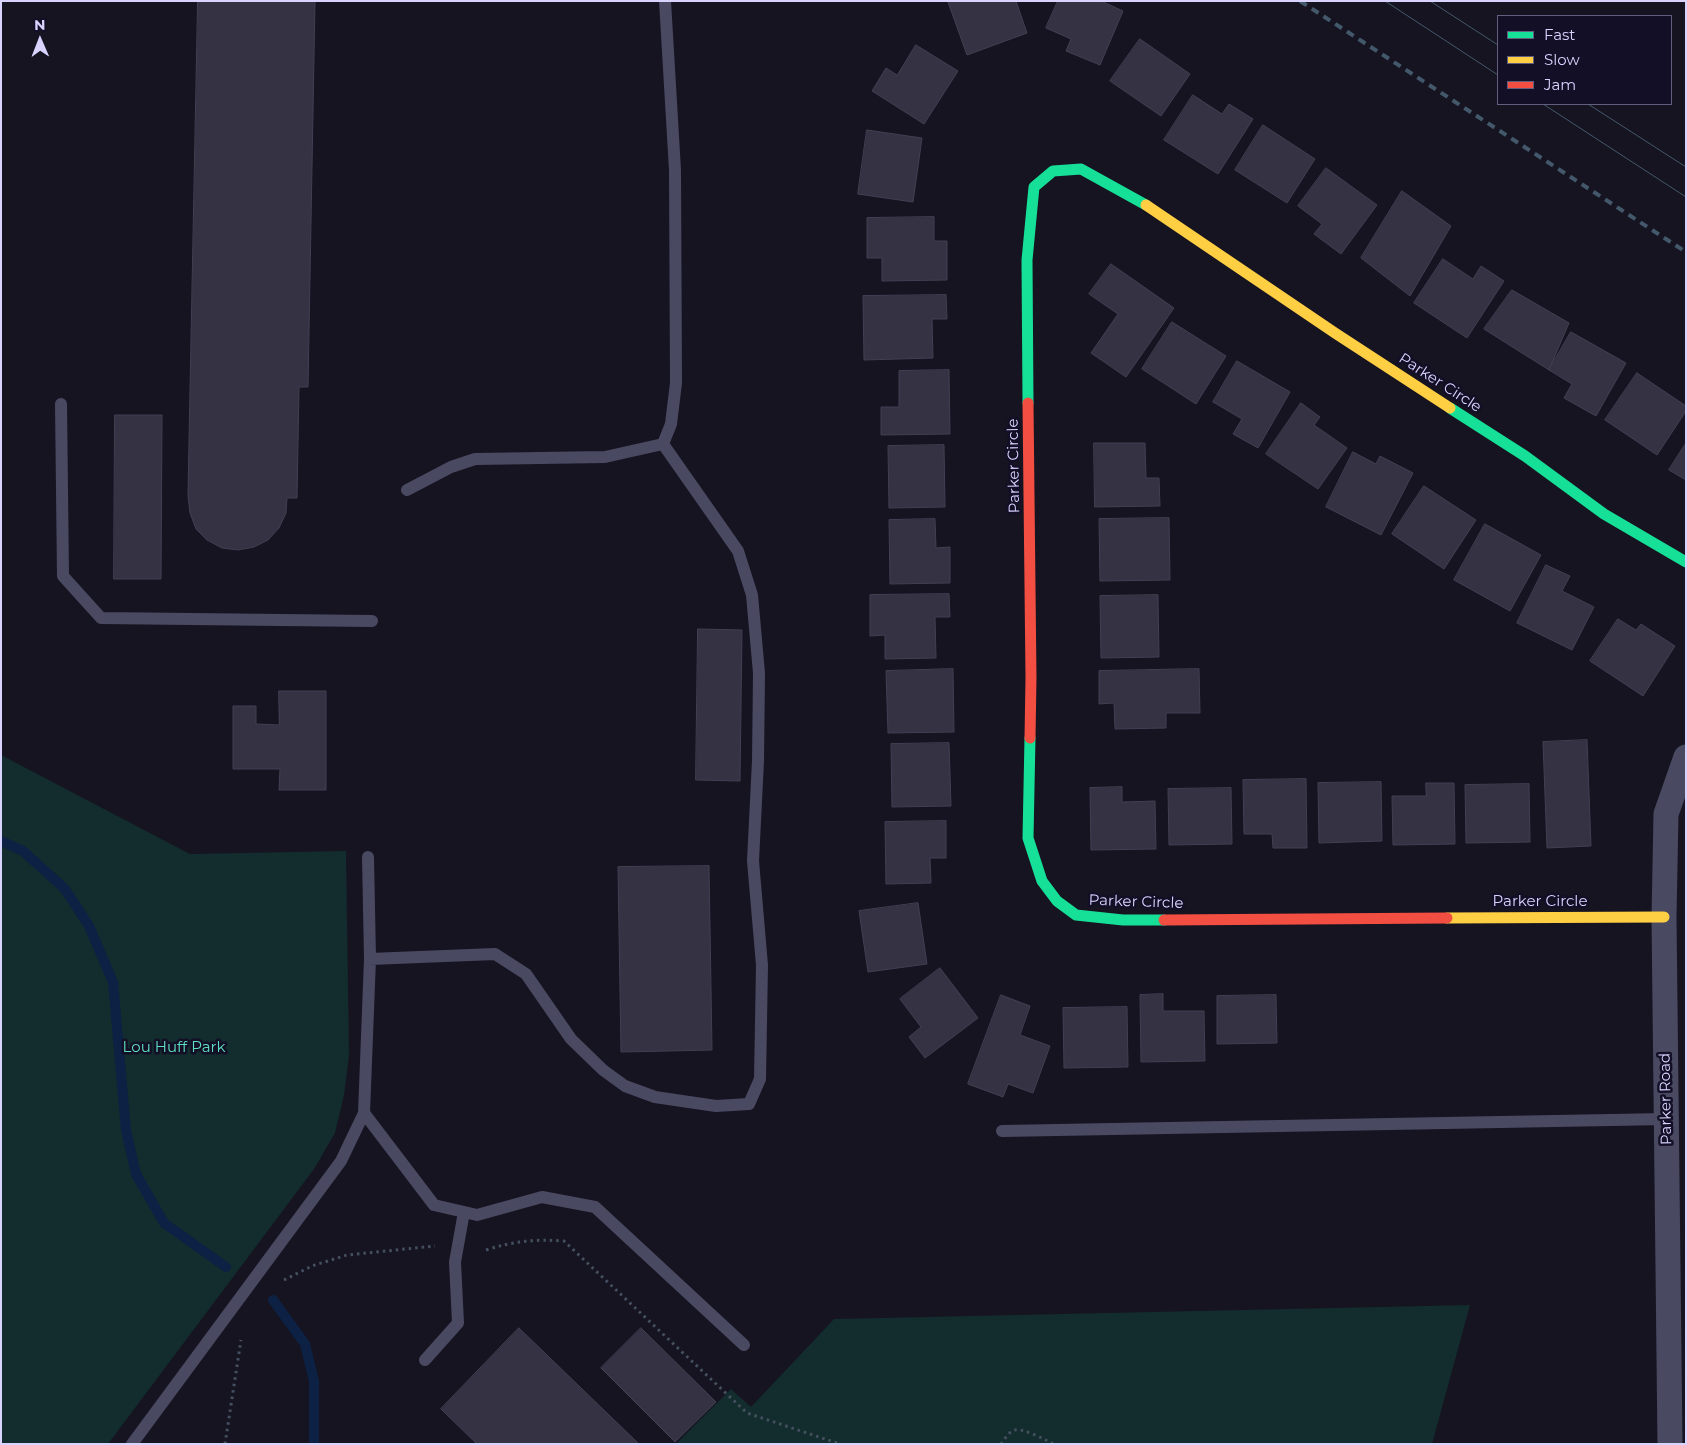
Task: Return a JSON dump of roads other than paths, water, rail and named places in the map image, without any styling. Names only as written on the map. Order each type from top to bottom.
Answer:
[{"type":"street","name":"Parker Circle","points":[[1664,917],[1123,920],[1076,915],[1057,901],[1042,881],[1028,838],[1031,678],[1027,260],[1034,187],[1052,171],[1081,169],[1151,208],[1335,333],[1525,456],[1604,514],[1686,562]]},
{"type":"street","name":"Parker Road","points":[[1670,1444],[1664,917],[1666,814],[1686,757]]},
{"type":"lane","points":[[663,444],[671,424],[676,383],[676,170],[665,1]]},
{"type":"lane","points":[[61,404],[63,576],[101,618],[372,622]]},
{"type":"lane","points":[[407,490],[451,467],[475,459],[605,457],[663,444]]},
{"type":"lane","points":[[370,959],[495,954],[526,974],[571,1039],[603,1070],[625,1086],[656,1097],[716,1106],[749,1104],[760,1079],[762,965],[753,861],[758,761],[759,673],[752,595],[738,551],[663,444]]},
{"type":"lane","points":[[132,1444],[341,1161],[364,1113],[370,959],[368,857]]},
{"type":"lane","points":[[364,1113],[434,1205],[477,1215],[542,1197],[595,1207],[744,1345]]},
{"type":"lane","points":[[1002,1131],[1666,1119]]},
{"type":"lane","points":[[425,1360],[458,1323],[455,1262],[464,1212]]},
{"type":"waterway","points":[[1,841],[23,851],[65,889],[89,926],[113,982],[126,1130],[136,1174],[164,1223],[226,1267]]},
{"type":"waterway","points":[[273,1300],[305,1344],[314,1381],[314,1444]]},
{"type":"tram line","points":[[1385,1],[1497,74]]},
{"type":"tram line","points":[[1430,1],[1497,44]]},
{"type":"tram line","points":[[1545,105],[1686,197]]},
{"type":"tram line","points":[[1590,105],[1686,167]]},
{"type":"railway","points":[[1300,1],[1686,252]]},
{"type":"park label","name":"Lou Huff Park","points":[[174,1048]]}]
